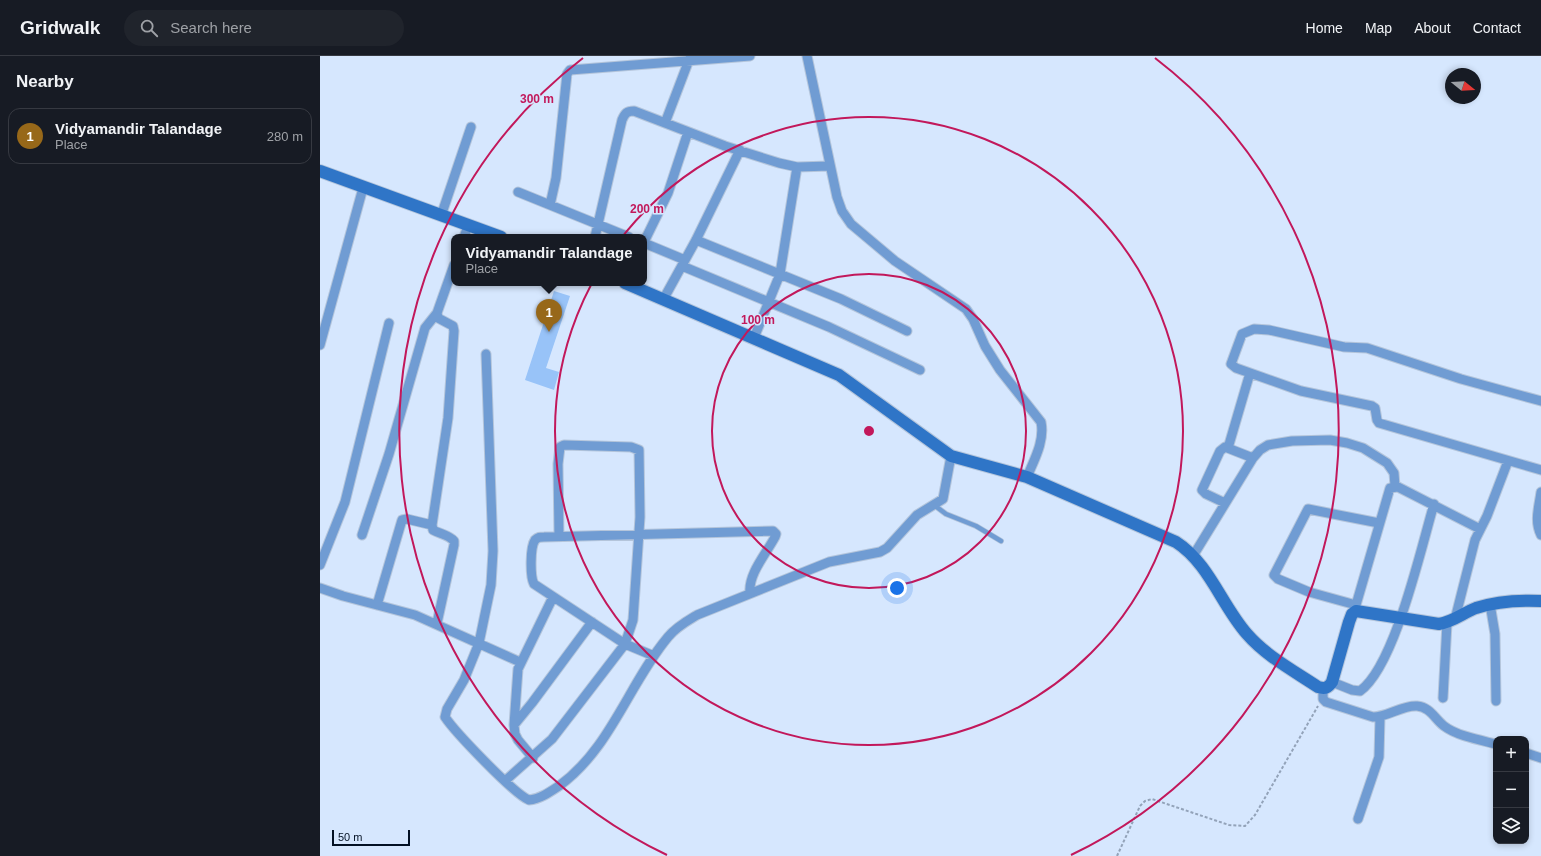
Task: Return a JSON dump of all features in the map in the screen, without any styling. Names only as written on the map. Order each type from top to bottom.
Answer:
[{"type":"street","points":[[550,205],[556,178],[568,71],[574,69],[689,60],[709,57],[750,56]]},
{"type":"street","points":[[807,56],[830,166],[842,211],[851,224],[895,261],[966,308],[973,319],[985,346],[1000,370],[1041,422],[1043,431],[1027,477]]},
{"type":"street","points":[[665,123],[689,60]]},
{"type":"street","points":[[596,234],[625,114],[634,111],[740,150],[797,167],[830,166]]},
{"type":"street","points":[[441,216],[471,127]]},
{"type":"street","points":[[647,237],[668,193],[688,132]]},
{"type":"street","points":[[663,300],[696,240],[740,150]]},
{"type":"street","points":[[754,338],[767,302],[780,274],[797,167]]},
{"type":"street","points":[[320,171],[441,216],[466,231],[484,234]]},
{"type":"street","points":[[320,346],[324,316],[363,188]]},
{"type":"street","points":[[518,192],[622,234]]},
{"type":"street","points":[[696,240],[841,299],[907,331]]},
{"type":"street","points":[[647,245],[767,302],[829,327],[920,370]]},
{"type":"street","points":[[362,535],[380,484],[425,328],[437,314],[451,274]]},
{"type":"street","points":[[632,286],[839,375],[951,456],[1027,477],[1176,542],[1193,556],[1246,634],[1261,648],[1318,688],[1356,692],[1363,689],[1380,666],[1401,618],[1434,504]]},
{"type":"street","points":[[437,314],[438,318],[453,326],[454,335],[448,418],[432,525],[433,530],[454,541],[437,623]]},
{"type":"street","points":[[320,565],[345,502],[389,322]]},
{"type":"street","points":[[1541,401],[1461,379],[1367,348],[1344,347],[1265,330],[1254,329],[1242,334],[1231,364],[1232,366],[1250,373],[1301,391],[1372,406],[1375,408],[1379,423],[1541,470]]},
{"type":"street","points":[[486,354],[493,551],[491,585],[479,643],[464,680],[447,709],[445,717],[480,756],[524,798],[529,800],[550,792],[570,778],[599,746],[654,656],[669,636],[681,624],[697,615],[829,562],[880,552],[887,548],[917,515],[940,502],[945,495],[951,456]]},
{"type":"street","points":[[1228,448],[1250,373]]},
{"type":"street","points":[[1193,556],[1253,458],[1260,450],[1268,445],[1292,440],[1330,440],[1363,448],[1387,463],[1392,468],[1395,486]]},
{"type":"street","points":[[506,780],[533,758],[552,739],[625,644],[633,620],[641,497],[639,450],[631,447],[564,446],[559,451],[559,536]]},
{"type":"street","points":[[1226,504],[1206,494],[1202,490],[1220,451],[1222,448],[1228,448],[1253,458]]},
{"type":"street","points":[[1443,698],[1451,621],[1471,552],[1487,516],[1508,461]]},
{"type":"street","points":[[1395,486],[1434,504],[1480,529]]},
{"type":"street","points":[[1395,486],[1390,488],[1388,493],[1356,608],[1349,622],[1326,690],[1331,705],[1363,715],[1380,717],[1412,706],[1420,706],[1431,712],[1449,729],[1493,743]]},
{"type":"street","points":[[1541,492],[1537,520],[1541,535]]},
{"type":"street","points":[[1379,523],[1308,509],[1274,575],[1309,592],[1356,608],[1401,618],[1439,624],[1451,621],[1474,609],[1490,604],[1509,600],[1541,601]]},
{"type":"street","points":[[377,604],[402,520],[407,519],[432,525]]},
{"type":"street","points":[[654,656],[625,644],[534,584],[532,580],[533,545],[538,538],[559,536],[773,531],[776,534],[776,537],[752,577],[749,586],[750,594]]},
{"type":"street","points":[[320,588],[343,596],[403,611],[437,623],[520,662]]},
{"type":"street","points":[[533,758],[518,740],[514,724],[517,680],[520,662],[553,597]]},
{"type":"street","points":[[1490,604],[1495,634],[1496,701]]},
{"type":"street","points":[[514,724],[532,703],[592,622]]},
{"type":"street","points":[[1358,819],[1379,757],[1380,717]]},
{"type":"street","points":[[1529,754],[1541,758]]},
{"type":"lane","points":[[934,505],[946,514],[976,526],[1001,540]]},
{"type":"path","points":[[1117,856],[1140,806],[1145,801],[1152,799],[1229,825],[1245,826],[1255,815],[1326,690]]},
{"type":"building","points":[[554,291],[570,296],[546,368],[559,372],[554,390],[525,380]]},
{"type":"place","name":"Vidyamandir Talandage","points":[[549,332]]}]
